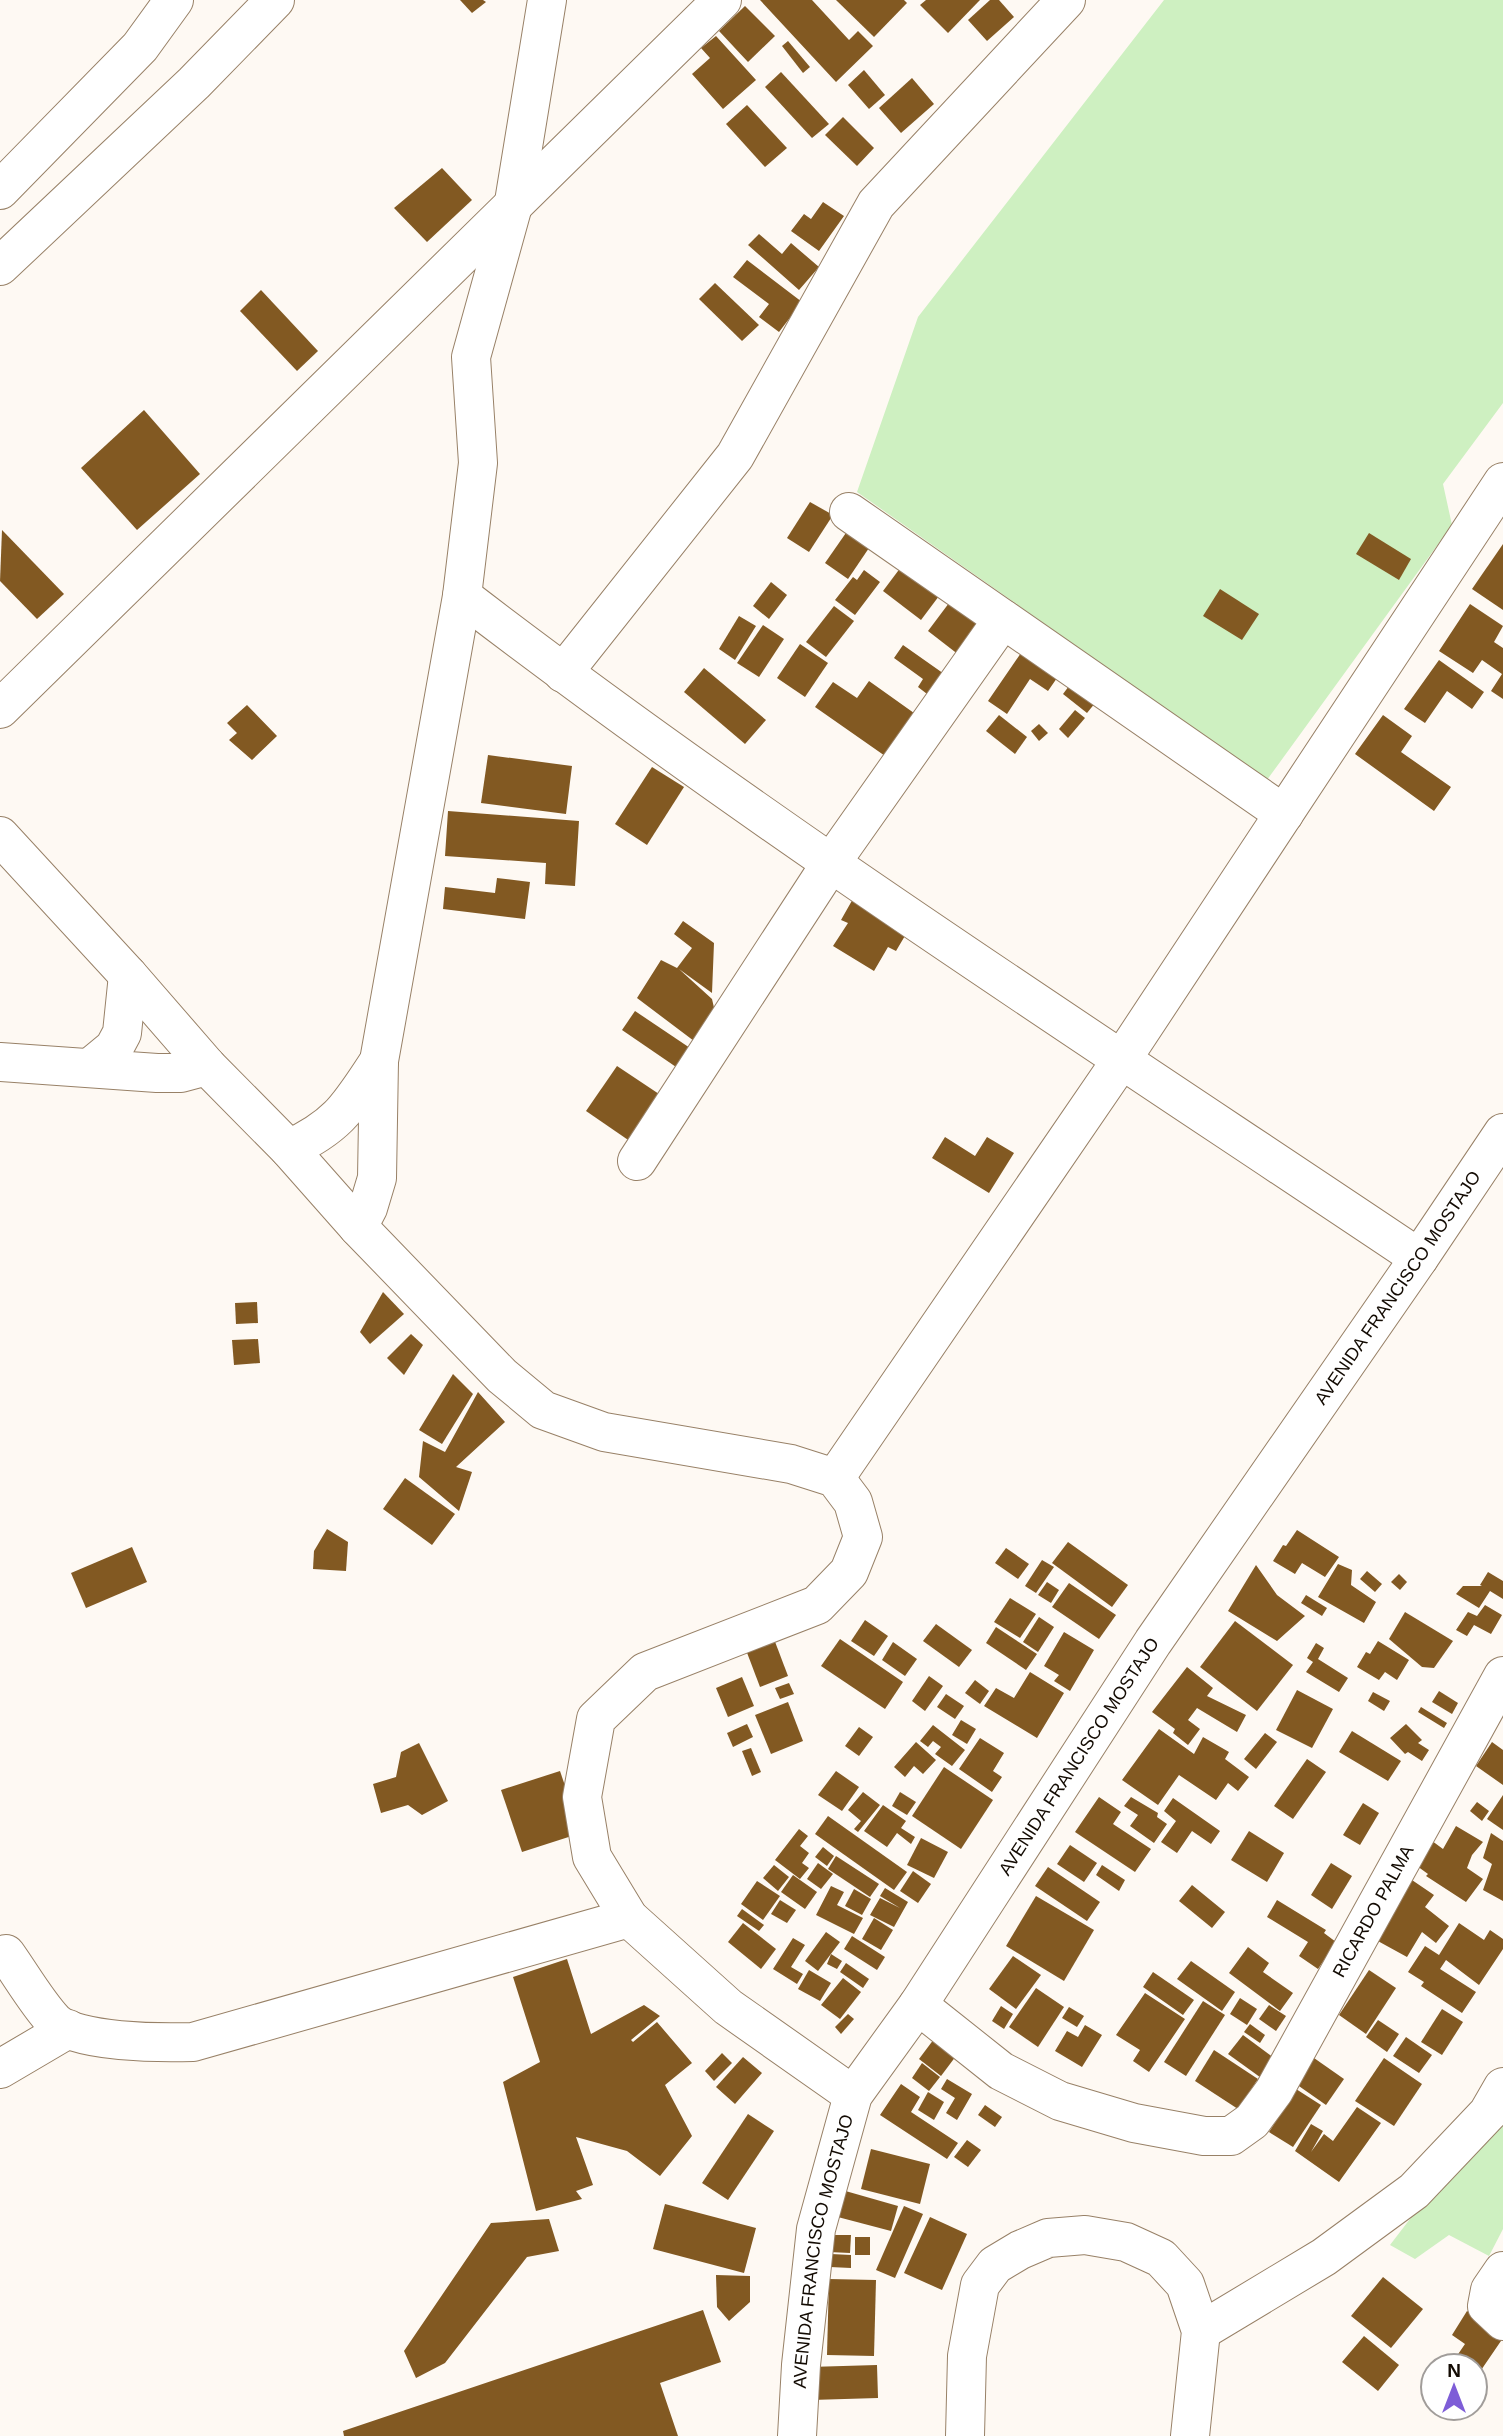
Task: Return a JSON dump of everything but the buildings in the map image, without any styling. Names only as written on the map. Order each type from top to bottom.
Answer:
[{"type":"street","points":[[0,190],[140,47],[174,0]]},
{"type":"street","points":[[0,266],[194,83],[275,0]]},
{"type":"street","points":[[358,1227],[368,1208],[377,1178],[379,1061],[462,596],[478,463],[471,357],[514,202],[547,0]]},
{"type":"street","points":[[0,709],[722,0]]},
{"type":"street","points":[[563,673],[735,456],[876,204],[1066,0]]},
{"type":"street","points":[[835,1478],[1122,1059],[1499,497]]},
{"type":"street","points":[[849,512],[1284,814]]},
{"type":"street","points":[[462,596],[563,673],[831,863],[1419,1258]]},
{"type":"street","points":[[637,1161],[831,863],[1003,619]]},
{"type":"street","points":[[0,836],[128,975],[207,1066],[289,1149],[358,1227],[502,1376],[544,1410],[604,1432],[791,1464],[835,1478],[853,1502],[863,1537],[849,1572],[817,1605],[645,1672],[596,1718],[582,1797],[593,1857],[629,1918],[727,2007],[853,2095]]},
{"type":"street","points":[[91,1067],[114,1048],[122,1033],[128,975]]},
{"type":"street","points":[[289,1149],[316,1136],[343,1114],[379,1061]]},
{"type":"street","points":[[0,1062],[181,1073],[207,1066]]},
{"type":"street","name":"AVENIDA FRANCISCO MOSTAJO","points":[[797,2436],[801,2365],[816,2229],[853,2095],[918,2004],[1153,1642],[1503,1133]]},
{"type":"street","name":"RICARDO PALMA","points":[[918,2004],[1001,2071],[1060,2101],[1134,2123],[1204,2136],[1231,2136],[1252,2122],[1274,2091],[1503,1676]]},
{"type":"street","points":[[6,1954],[55,2023],[76,2033],[152,2043],[193,2042],[629,1918]]},
{"type":"street","points":[[0,2069],[68,2029]]},
{"type":"street","points":[[1201,2331],[1324,2257],[1414,2191],[1488,2113],[1503,2087]]},
{"type":"street","points":[[965,2436],[967,2356],[980,2285],[995,2265],[1020,2250],[1048,2238],[1085,2235],[1126,2242],[1161,2258],[1185,2284],[1201,2331],[1190,2436]]},
{"type":"street","points":[[1503,2271],[1490,2290],[1487,2306],[1503,2321]]},
{"type":"green space","points":[[1164,0],[1503,0],[1503,403],[1443,484],[1452,525],[1267,780],[857,492],[918,317]]},
{"type":"green space","points":[[1503,2090],[1503,2229],[1489,2256],[1449,2235],[1415,2259],[1390,2245],[1486,2120]]}]
